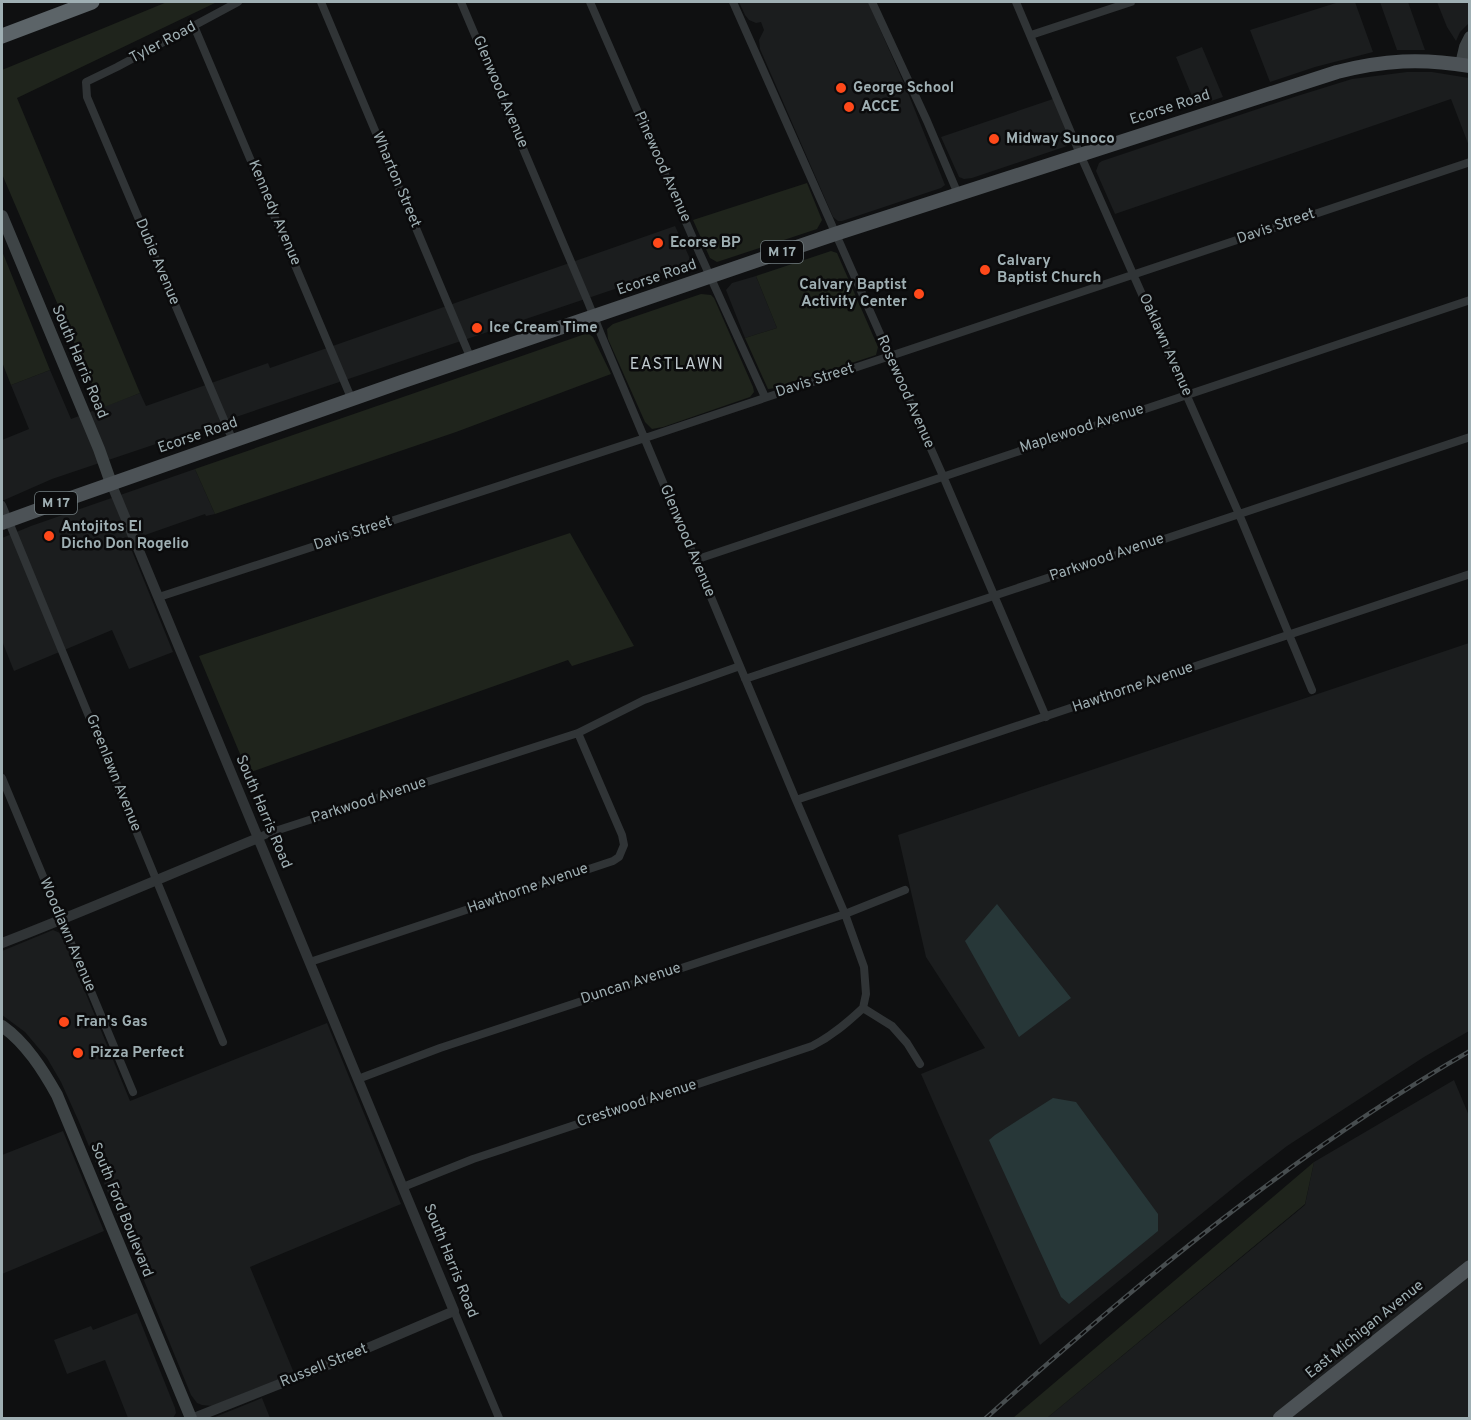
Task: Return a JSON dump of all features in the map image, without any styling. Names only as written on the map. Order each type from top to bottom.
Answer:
[{"type":"highway","points":[[2,36],[92,2]]},
{"type":"main road","points":[[1465,65],[1465,48],[1470,37]]},
{"type":"main road","name":"Ecorse Road","points":[[5,522],[111,483],[710,276],[1337,72],[1403,60],[1465,65]]},
{"type":"main road","name":"South Harris Road","points":[[2,216],[111,483]]},
{"type":"main road","name":"South Ford Boulevard","points":[[2,1026],[41,1067],[57,1095],[192,1419]]},
{"type":"main road","name":"East Michigan Avenue","points":[[1280,1419],[1470,1267]]},
{"type":"street","name":"Tyler Road","points":[[86,81],[117,67],[238,2]]},
{"type":"street","name":"Wharton Street","points":[[321,2],[471,359]]},
{"type":"street","name":"Glenwood Avenue","points":[[461,2],[845,914],[864,967],[866,994],[863,1008]]},
{"type":"street","name":"Pinewood Avenue","points":[[590,2],[765,397]]},
{"type":"street","name":"Rosewood Avenue","points":[[733,2],[943,476],[1046,717]]},
{"type":"street","points":[[872,2],[958,194]]},
{"type":"street","name":"Oaklawn Avenue","points":[[1016,2],[1080,154],[1239,514],[1312,690]]},
{"type":"street","points":[[1031,35],[1131,2]]},
{"type":"street","name":"Kennedy Avenue","points":[[194,26],[352,400]]},
{"type":"street","name":"Dubie Avenue","points":[[86,81],[87,97],[233,441]]},
{"type":"street","name":"Davis Street","points":[[159,597],[645,438],[1470,162]]},
{"type":"street","name":"Maplewood Avenue","points":[[695,560],[1470,300]]},
{"type":"street","name":"Parkwood Avenue","points":[[745,679],[1470,437]]},
{"type":"street","name":"South Harris Road","points":[[111,483],[499,1419]]},
{"type":"street","name":"Greenlawn Avenue","points":[[2,504],[5,522],[223,1042]]},
{"type":"street","name":"Hawthorne Avenue","points":[[796,800],[1470,574]]},
{"type":"street","name":"Parkwood Avenue","points":[[2,944],[269,833],[578,733],[644,700],[740,666]]},
{"type":"street","name":"Hawthorne Avenue","points":[[310,962],[613,861],[619,857],[624,845],[622,836],[578,733]]},
{"type":"street","name":"Woodlawn Avenue","points":[[2,778],[133,1092]]},
{"type":"street","name":"Duncan Avenue","points":[[358,1079],[440,1048],[845,914],[905,890]]},
{"type":"street","points":[[863,1008],[892,1026],[907,1043],[920,1064]]},
{"type":"street","name":"Crestwood Avenue","points":[[403,1187],[473,1159],[812,1046],[839,1030],[863,1008]]},
{"type":"street","name":"Russell Street","points":[[192,1419],[454,1311]]},
{"type":"shaded area","points":[[167,2],[217,2],[17,98],[140,393],[102,408],[2,174],[2,70]]},
{"type":"shaded area","name":"ACCE","points":[[739,2],[868,2],[945,185],[842,221],[833,217],[760,49],[759,40],[764,30],[761,22],[756,23],[749,20]]},
{"type":"shaded area","points":[[1339,2],[1355,2],[1373,52],[1315,67],[1270,82],[1250,30]]},
{"type":"shaded area","points":[[1380,2],[1408,2],[1425,50],[1397,50]]},
{"type":"shaded area","points":[[1437,2],[1469,2],[1469,23],[1460,32],[1456,41],[1447,27]]},
{"type":"shaded area","points":[[1202,47],[1223,97],[1196,106],[1176,57]]},
{"type":"shaded area","points":[[1407,72],[1432,72],[1469,78],[1469,146],[1451,99],[1115,214],[1096,171],[1102,161],[1294,97],[1352,79]]},
{"type":"shaded area","points":[[1056,98],[1070,139],[1067,146],[972,178],[959,177],[941,137]]},
{"type":"shaded area","points":[[807,183],[822,220],[817,229],[717,262],[710,258],[693,220]]},
{"type":"shaded area","points":[[675,226],[692,263],[52,479],[2,501],[2,440],[29,429],[11,385],[50,370],[71,419],[140,393],[146,406],[268,363],[270,368]]},
{"type":"shaded area","points":[[2,251],[50,370],[11,385],[2,362]]},
{"type":"shaded area","points":[[831,251],[837,253],[878,347],[876,355],[768,389],[745,338],[777,328],[756,276]]},
{"type":"shaded area","points":[[756,276],[777,328],[745,338],[726,290],[732,283]]},
{"type":"shaded area","points":[[701,294],[711,295],[714,298],[754,392],[750,397],[652,429],[645,422],[608,339],[607,329],[613,324]]},
{"type":"shaded area","points":[[585,334],[593,337],[611,374],[456,432],[215,514],[195,469]]},
{"type":"shaded area","points":[[195,469],[215,514],[206,516],[205,514],[128,541],[173,652],[129,669],[112,630],[14,671],[2,641],[2,538]]},
{"type":"shaded area","points":[[570,533],[634,646],[572,666],[568,660],[248,773],[199,656]]},
{"type":"shaded area","points":[[1469,643],[1469,1031],[1424,1057],[1287,1146],[1040,1345],[921,1074],[985,1048],[926,957],[898,835]]},
{"type":"shaded area","points":[[997,904],[1071,998],[1019,1037],[965,941]]},
{"type":"shaded area","points":[[53,930],[60,933],[63,938],[130,1101],[327,1023],[401,1204],[250,1267],[294,1373],[212,1406],[197,1403],[191,1395],[61,1082],[47,1058],[25,1032],[2,1015],[2,951]]},
{"type":"shaded area","points":[[1454,1080],[1470,1118],[1469,1418],[1047,1418],[1305,1205],[1314,1162]]},
{"type":"shaded area","points":[[1053,1098],[1076,1102],[1158,1214],[1158,1231],[1069,1304],[1061,1297],[989,1140]]},
{"type":"shaded area","points":[[63,1131],[104,1231],[2,1274],[2,1155]]},
{"type":"shaded area","points":[[1314,1162],[1305,1204],[1047,1418],[1013,1418]]},
{"type":"shaded area","points":[[137,1313],[175,1408],[176,1413],[173,1418],[128,1418],[105,1360],[67,1374],[54,1340],[91,1326],[93,1330]]},
{"type":"shaded area","points":[[262,1398],[270,1418],[215,1418],[215,1417]]},
{"type":"railway","points":[[986,1418],[1100,1318],[1218,1222],[1341,1132],[1470,1051]]},
{"type":"place","name":"George School","points":[[841,88]]},
{"type":"place","name":"ACCE","points":[[849,107]]},
{"type":"place","name":"Midway Sunoco","points":[[994,139]]},
{"type":"place","name":"Ecorse BP","points":[[658,243]]},
{"type":"place","name":"Calvary Baptist Church","points":[[985,270]]},
{"type":"place","name":"Calvary Baptist Activity Center","points":[[919,294]]},
{"type":"place","name":"Ice Cream Time","points":[[477,328]]},
{"type":"place","name":"Antojitos El Dicho Don Rogelio","points":[[49,536]]},
{"type":"place","name":"Fran's Gas","points":[[64,1022]]},
{"type":"place","name":"Pizza Perfect","points":[[78,1053]]},
{"type":"district","name":"EASTLAWN","points":[[677,365]]}]
